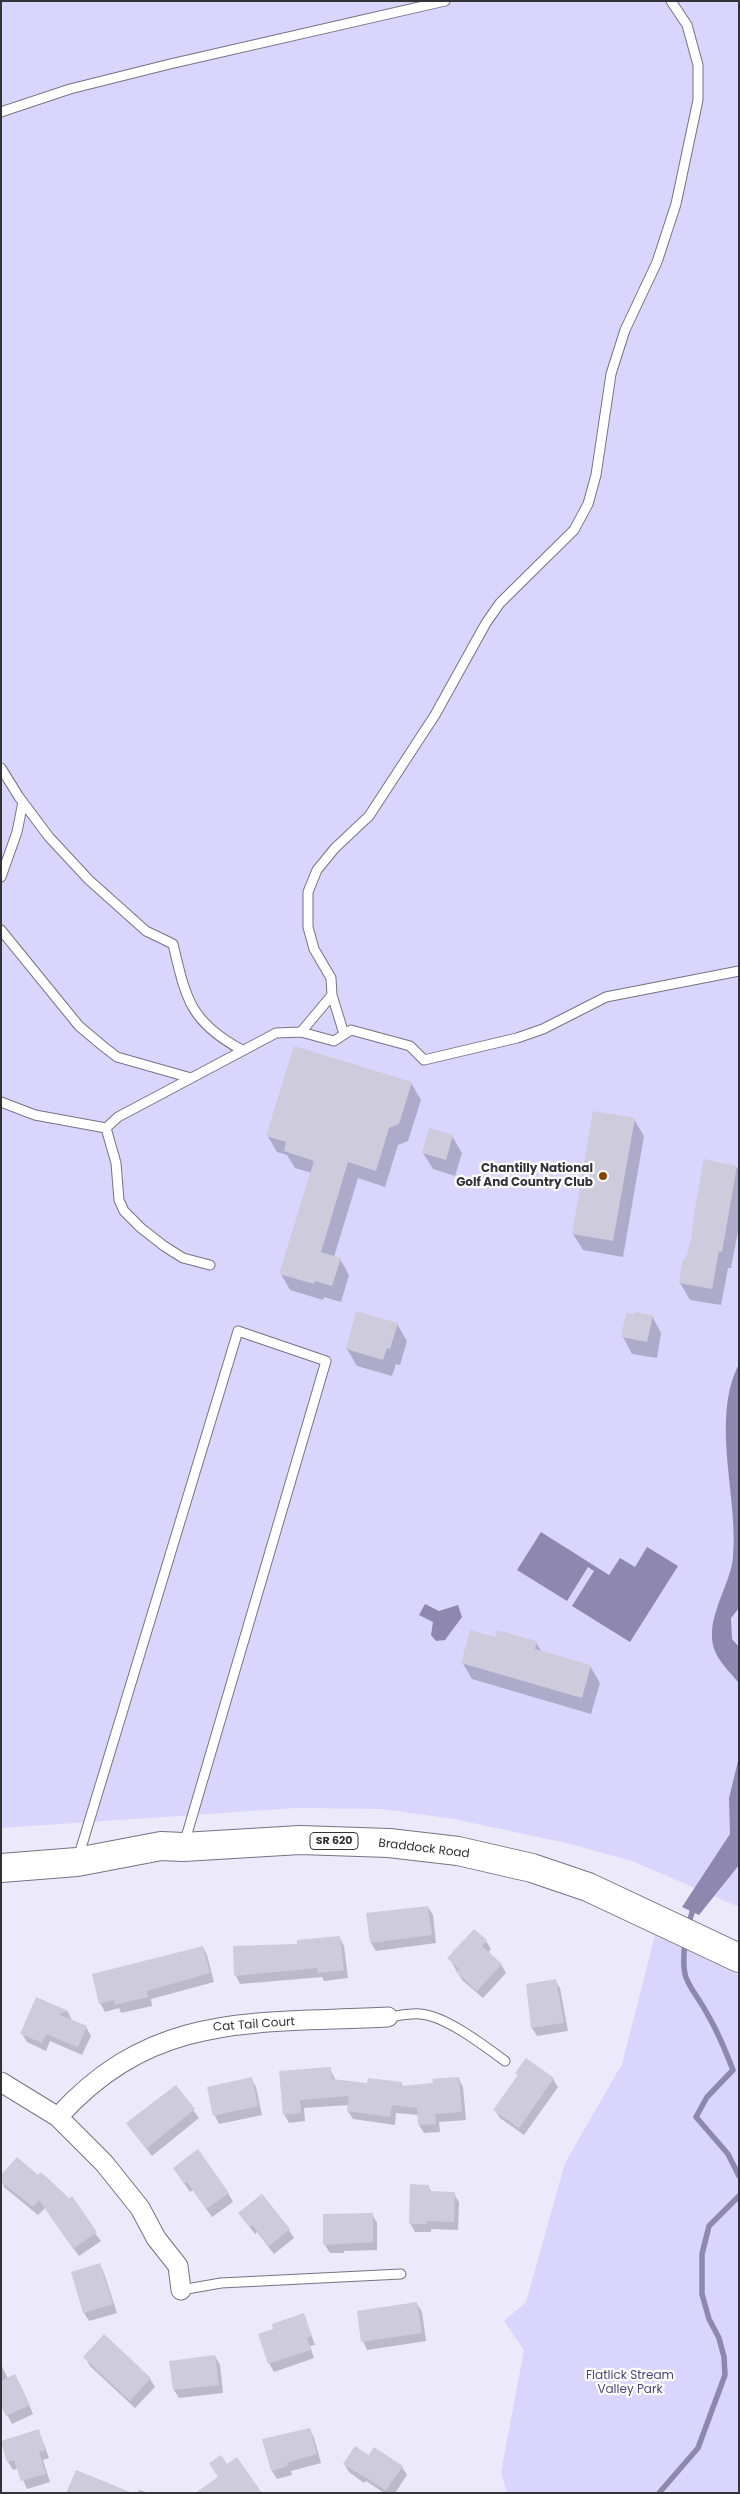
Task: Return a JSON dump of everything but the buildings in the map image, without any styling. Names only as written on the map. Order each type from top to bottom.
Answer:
[{"type":"main road","name":"Braddock Road","points":[[1,1868],[77,1862],[161,1846],[183,1847],[300,1840],[390,1843],[458,1851],[532,1868],[588,1887],[658,1918],[739,1958]]},
{"type":"street","name":"Cat Tail Court","points":[[58,2117],[73,2100],[114,2066],[148,2047],[182,2034],[232,2025],[388,2017]]},
{"type":"street","points":[[1,2082],[58,2117],[104,2163],[140,2208],[156,2238],[178,2266],[181,2290]]},
{"type":"lane","points":[[1,112],[70,89],[445,1]]},
{"type":"lane","points":[[344,1034],[332,995],[331,978],[314,949],[308,927],[308,892],[317,870],[335,848],[369,816],[435,715],[486,623],[500,604],[574,530],[588,504],[596,475],[611,374],[625,330],[656,262],[673,212],[698,100],[698,65],[687,25],[671,1]]},
{"type":"lane","points":[[1,768],[49,837],[89,880],[146,931],[173,944],[186,996],[194,1012],[210,1030],[242,1050]]},
{"type":"lane","points":[[1,876],[17,832],[23,802]]},
{"type":"lane","points":[[1,930],[79,1026],[104,1047],[118,1057],[191,1078]]},
{"type":"lane","points":[[106,1128],[118,1116],[276,1033],[301,1032],[334,1040],[351,1030],[410,1046],[424,1060],[517,1038],[544,1029],[606,997],[665,988],[739,972]]},
{"type":"lane","points":[[301,1032],[332,995]]},
{"type":"lane","points":[[1,1102],[35,1115],[106,1128]]},
{"type":"lane","points":[[106,1128],[116,1163],[119,1200],[124,1211],[141,1228],[164,1246],[183,1258],[210,1266]]},
{"type":"lane","points":[[77,1862],[238,1332],[326,1361],[183,1847]]},
{"type":"lane","points":[[388,2017],[420,2014],[433,2017],[476,2039],[505,2061]]},
{"type":"lane","points":[[181,2290],[222,2283],[401,2274]]},
{"type":"green space","name":"Chantilly National Golf And Country Club","points":[[1,1],[739,1],[739,1907],[632,1861],[566,1843],[454,1819],[382,1809],[296,1808],[1,1828]]},
{"type":"green space","name":"Flatlick Stream Valley Park","points":[[655,1935],[739,1975],[739,2493],[507,2493],[501,2472],[524,2350],[504,2321],[526,2302],[565,2163],[622,2064]]},
{"type":"shaded area","points":[[739,1364],[739,1608],[731,1618],[732,1639],[739,1647],[739,1687],[738,1682],[724,1666],[717,1654],[712,1641],[712,1634],[715,1615],[729,1576],[733,1557],[734,1534],[726,1434],[731,1386]]},
{"type":"shaded area","points":[[541,1532],[609,1575],[620,1558],[635,1567],[647,1547],[678,1566],[630,1642],[572,1606],[594,1571],[588,1567],[567,1601],[517,1570]]},
{"type":"shaded area","points":[[425,1604],[439,1611],[458,1605],[462,1617],[445,1640],[436,1641],[431,1635],[433,1622],[419,1615]]},
{"type":"shaded area","points":[[739,1757],[739,1865],[699,1915],[682,1907],[730,1834],[729,1798]]},
{"type":"waterway","points":[[688,1926],[694,1906]]},
{"type":"waterway","points":[[685,1942],[685,1976],[716,2030],[733,2070],[707,2097],[696,2117],[728,2154],[739,2176]]},
{"type":"waterway","points":[[659,2493],[698,2448],[725,2375],[724,2357],[719,2338],[709,2319],[702,2294],[702,2254],[709,2226],[739,2196]]},
{"type":"place","name":"Chantilly National Golf And Country Club","points":[[603,1176]]}]
